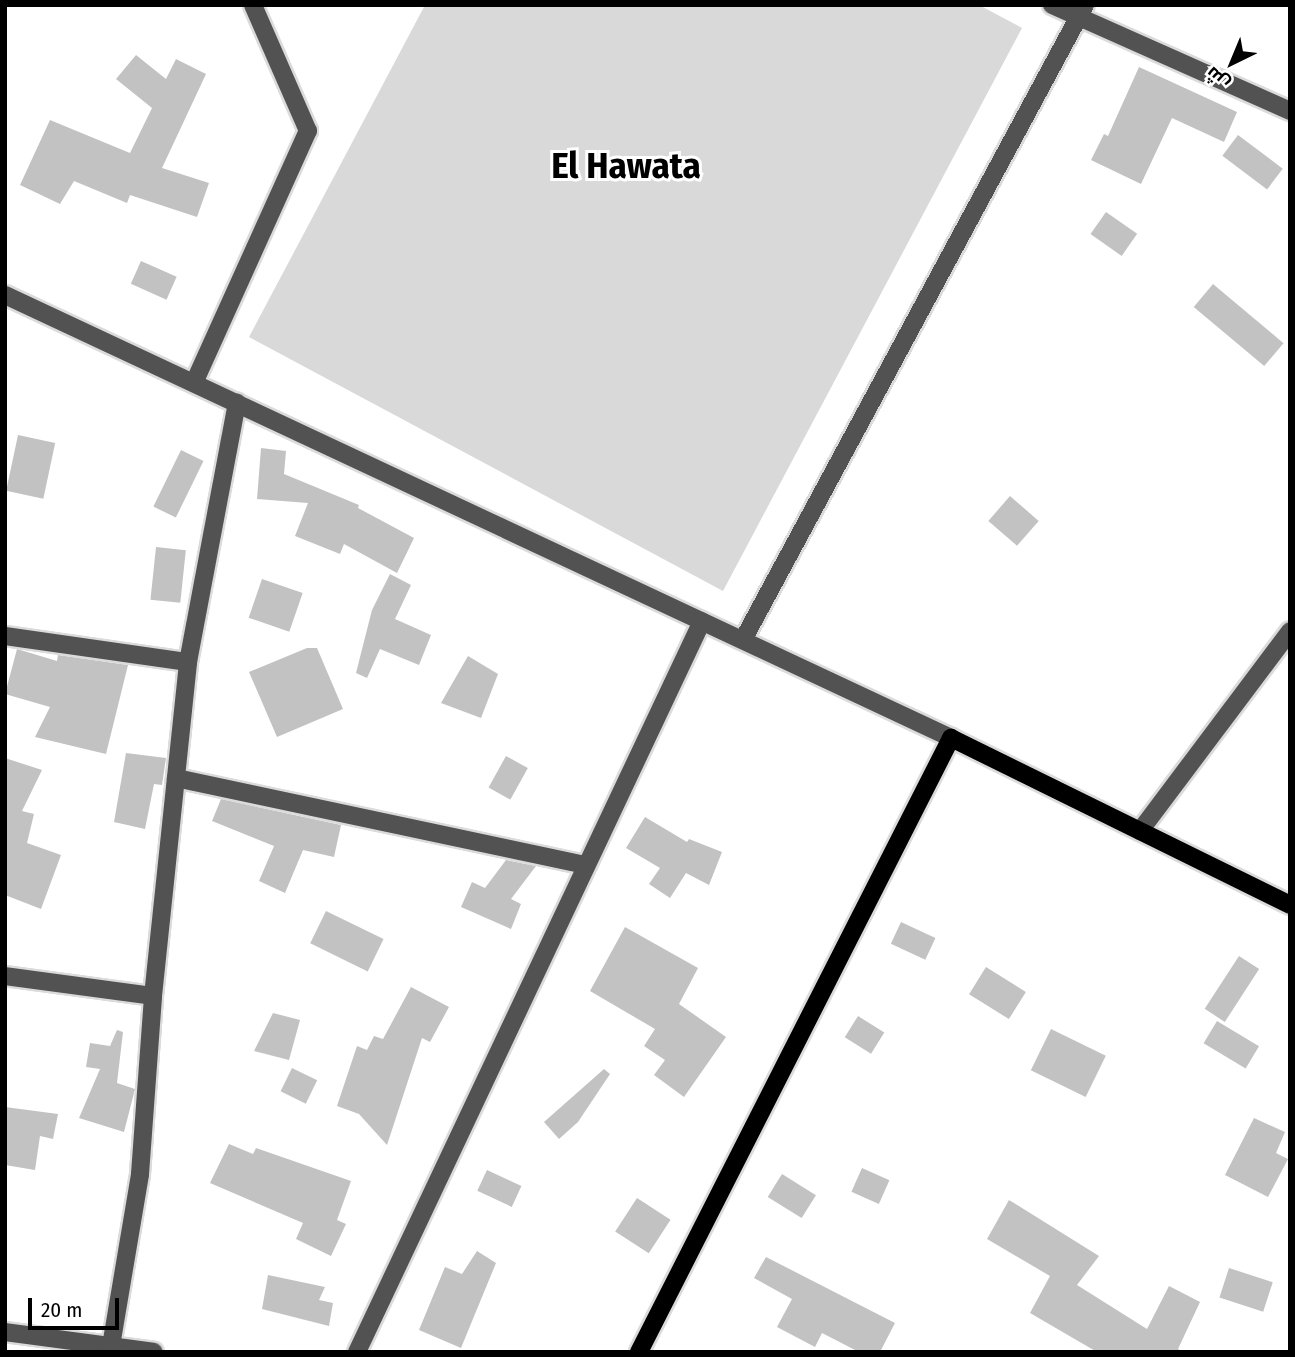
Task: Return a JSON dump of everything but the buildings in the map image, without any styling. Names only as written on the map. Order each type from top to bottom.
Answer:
[{"type":"main road","points":[[639,1352],[951,738],[1290,905]]},
{"type":"street","points":[[194,383],[308,131],[253,5]]},
{"type":"street","points":[[1052,5],[1081,11],[1290,111]]},
{"type":"street","points":[[743,640],[1081,11]]},
{"type":"street","points":[[5,295],[951,738]]},
{"type":"street","points":[[111,1346],[141,1174],[153,996],[188,662],[237,403]]},
{"type":"street","points":[[357,1352],[702,621]]},
{"type":"street","points":[[1140,831],[1290,631]]},
{"type":"street","points":[[5,636],[188,662]]},
{"type":"street","points":[[176,778],[586,865]]},
{"type":"street","points":[[5,976],[153,996]]},
{"type":"street","points":[[5,1332],[154,1352]]},
{"type":"shaded area","points":[[425,5],[979,5],[1022,28],[723,591],[249,337]]},
{"type":"district","name":"El Hawata","points":[[626,166]]}]
